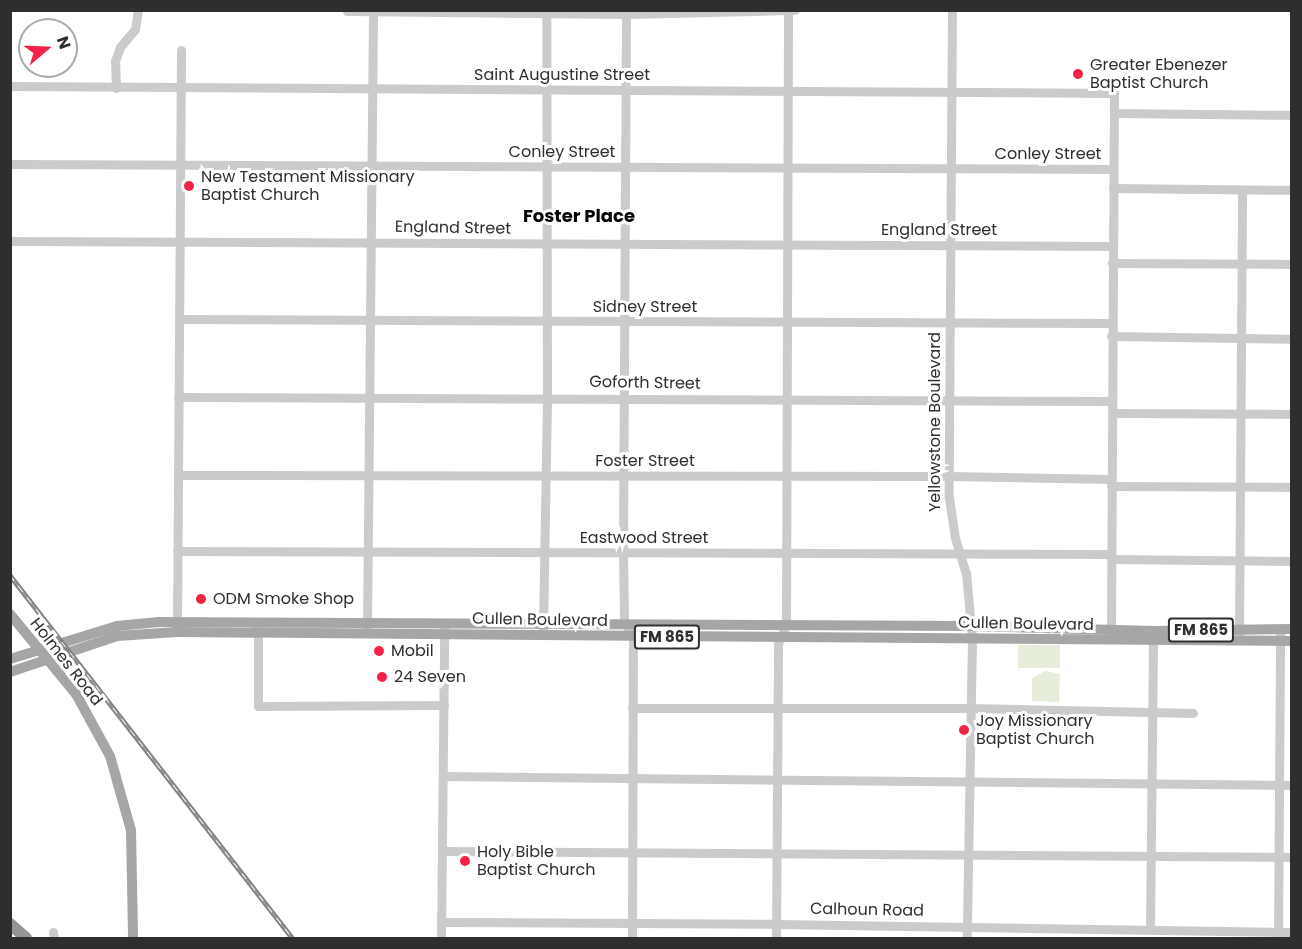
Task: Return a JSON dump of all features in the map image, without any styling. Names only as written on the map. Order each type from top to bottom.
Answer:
[{"type":"highway","points":[[10,927],[19,939]]},
{"type":"highway","points":[[10,927],[26,939]]},
{"type":"main road","name":"Holmes Road","points":[[10,614],[61,674],[88,713],[110,756],[131,830],[133,939]]},
{"type":"main road","name":"Cullen Boulevard","points":[[10,659],[38,649],[130,629],[177,627],[543,629],[626,626],[780,637],[971,626],[1111,635],[1286,635]]},
{"type":"main road","name":"Cullen Boulevard","points":[[543,629],[633,637],[786,626],[972,638],[1111,635]]},
{"type":"main road","name":"Cullen Boulevard","points":[[10,672],[130,629]]},
{"type":"street","points":[[116,88],[115,61],[120,47],[135,29],[138,10]]},
{"type":"street","name":"Yellowstone Boulevard","points":[[952,10],[949,476],[951,521],[968,588],[972,638],[969,708],[967,939]]},
{"type":"street","points":[[347,11],[791,11],[787,244],[786,626],[780,637],[776,939]]},
{"type":"street","points":[[367,628],[373,11]]},
{"type":"street","points":[[543,629],[547,398],[546,11]]},
{"type":"street","points":[[626,12],[627,167],[623,553],[626,626],[633,637],[632,939]]},
{"type":"street","points":[[177,627],[181,50]]},
{"type":"street","name":"Saint Augustine Street","points":[[10,86],[1114,93],[1113,113]]},
{"type":"street","points":[[1111,635],[1113,113],[1292,115]]},
{"type":"street","name":"Conley Street","points":[[10,164],[1113,169]]},
{"type":"street","points":[[1113,188],[1292,190]]},
{"type":"street","points":[[1239,634],[1239,339],[1242,190]]},
{"type":"street","name":"England Street","points":[[10,241],[1112,246]]},
{"type":"street","points":[[1112,263],[1292,264]]},
{"type":"street","name":"Sidney Street","points":[[179,319],[1112,323]]},
{"type":"street","points":[[1111,336],[1292,339]]},
{"type":"street","name":"Goforth Street","points":[[178,397],[1111,401]]},
{"type":"street","points":[[1112,413],[1292,414]]},
{"type":"street","name":"Foster Street","points":[[178,475],[949,476],[1292,488]]},
{"type":"street","name":"Eastwood Street","points":[[177,550],[786,553],[1292,561]]},
{"type":"street","points":[[258,628],[258,706],[444,705]]},
{"type":"street","points":[[441,939],[444,629]]},
{"type":"street","points":[[1278,935],[1279,785],[1286,635]]},
{"type":"street","points":[[1150,930],[1153,636]]},
{"type":"street","points":[[632,708],[969,708],[1193,713]]},
{"type":"street","points":[[444,776],[1292,785]]},
{"type":"street","points":[[443,850],[1150,854],[1292,857]]},
{"type":"street","name":"Calhoun Road","points":[[442,922],[776,924],[1150,930],[1278,935],[1292,932]]},
{"type":"green space","points":[[1018,645],[1060,645],[1060,668],[1018,668]]},
{"type":"green space","points":[[1045,671],[1060,674],[1059,702],[1032,701],[1032,678]]},
{"type":"railway","points":[[10,575],[293,938]]},
{"type":"place","name":"Greater Ebenezer Baptist Church","points":[[1078,74]]},
{"type":"place","name":"New Testament Missionary Baptist Church","points":[[189,186]]},
{"type":"place","name":"ODM Smoke Shop","points":[[201,599]]},
{"type":"place","name":"Mobil","points":[[379,651]]},
{"type":"place","name":"24 Seven","points":[[382,677]]},
{"type":"place","name":"Joy Missionary Baptist Church","points":[[964,730]]},
{"type":"place","name":"Holy Bible Baptist Church","points":[[465,861]]},
{"type":"district","name":"Foster Place","points":[[579,216]]}]
